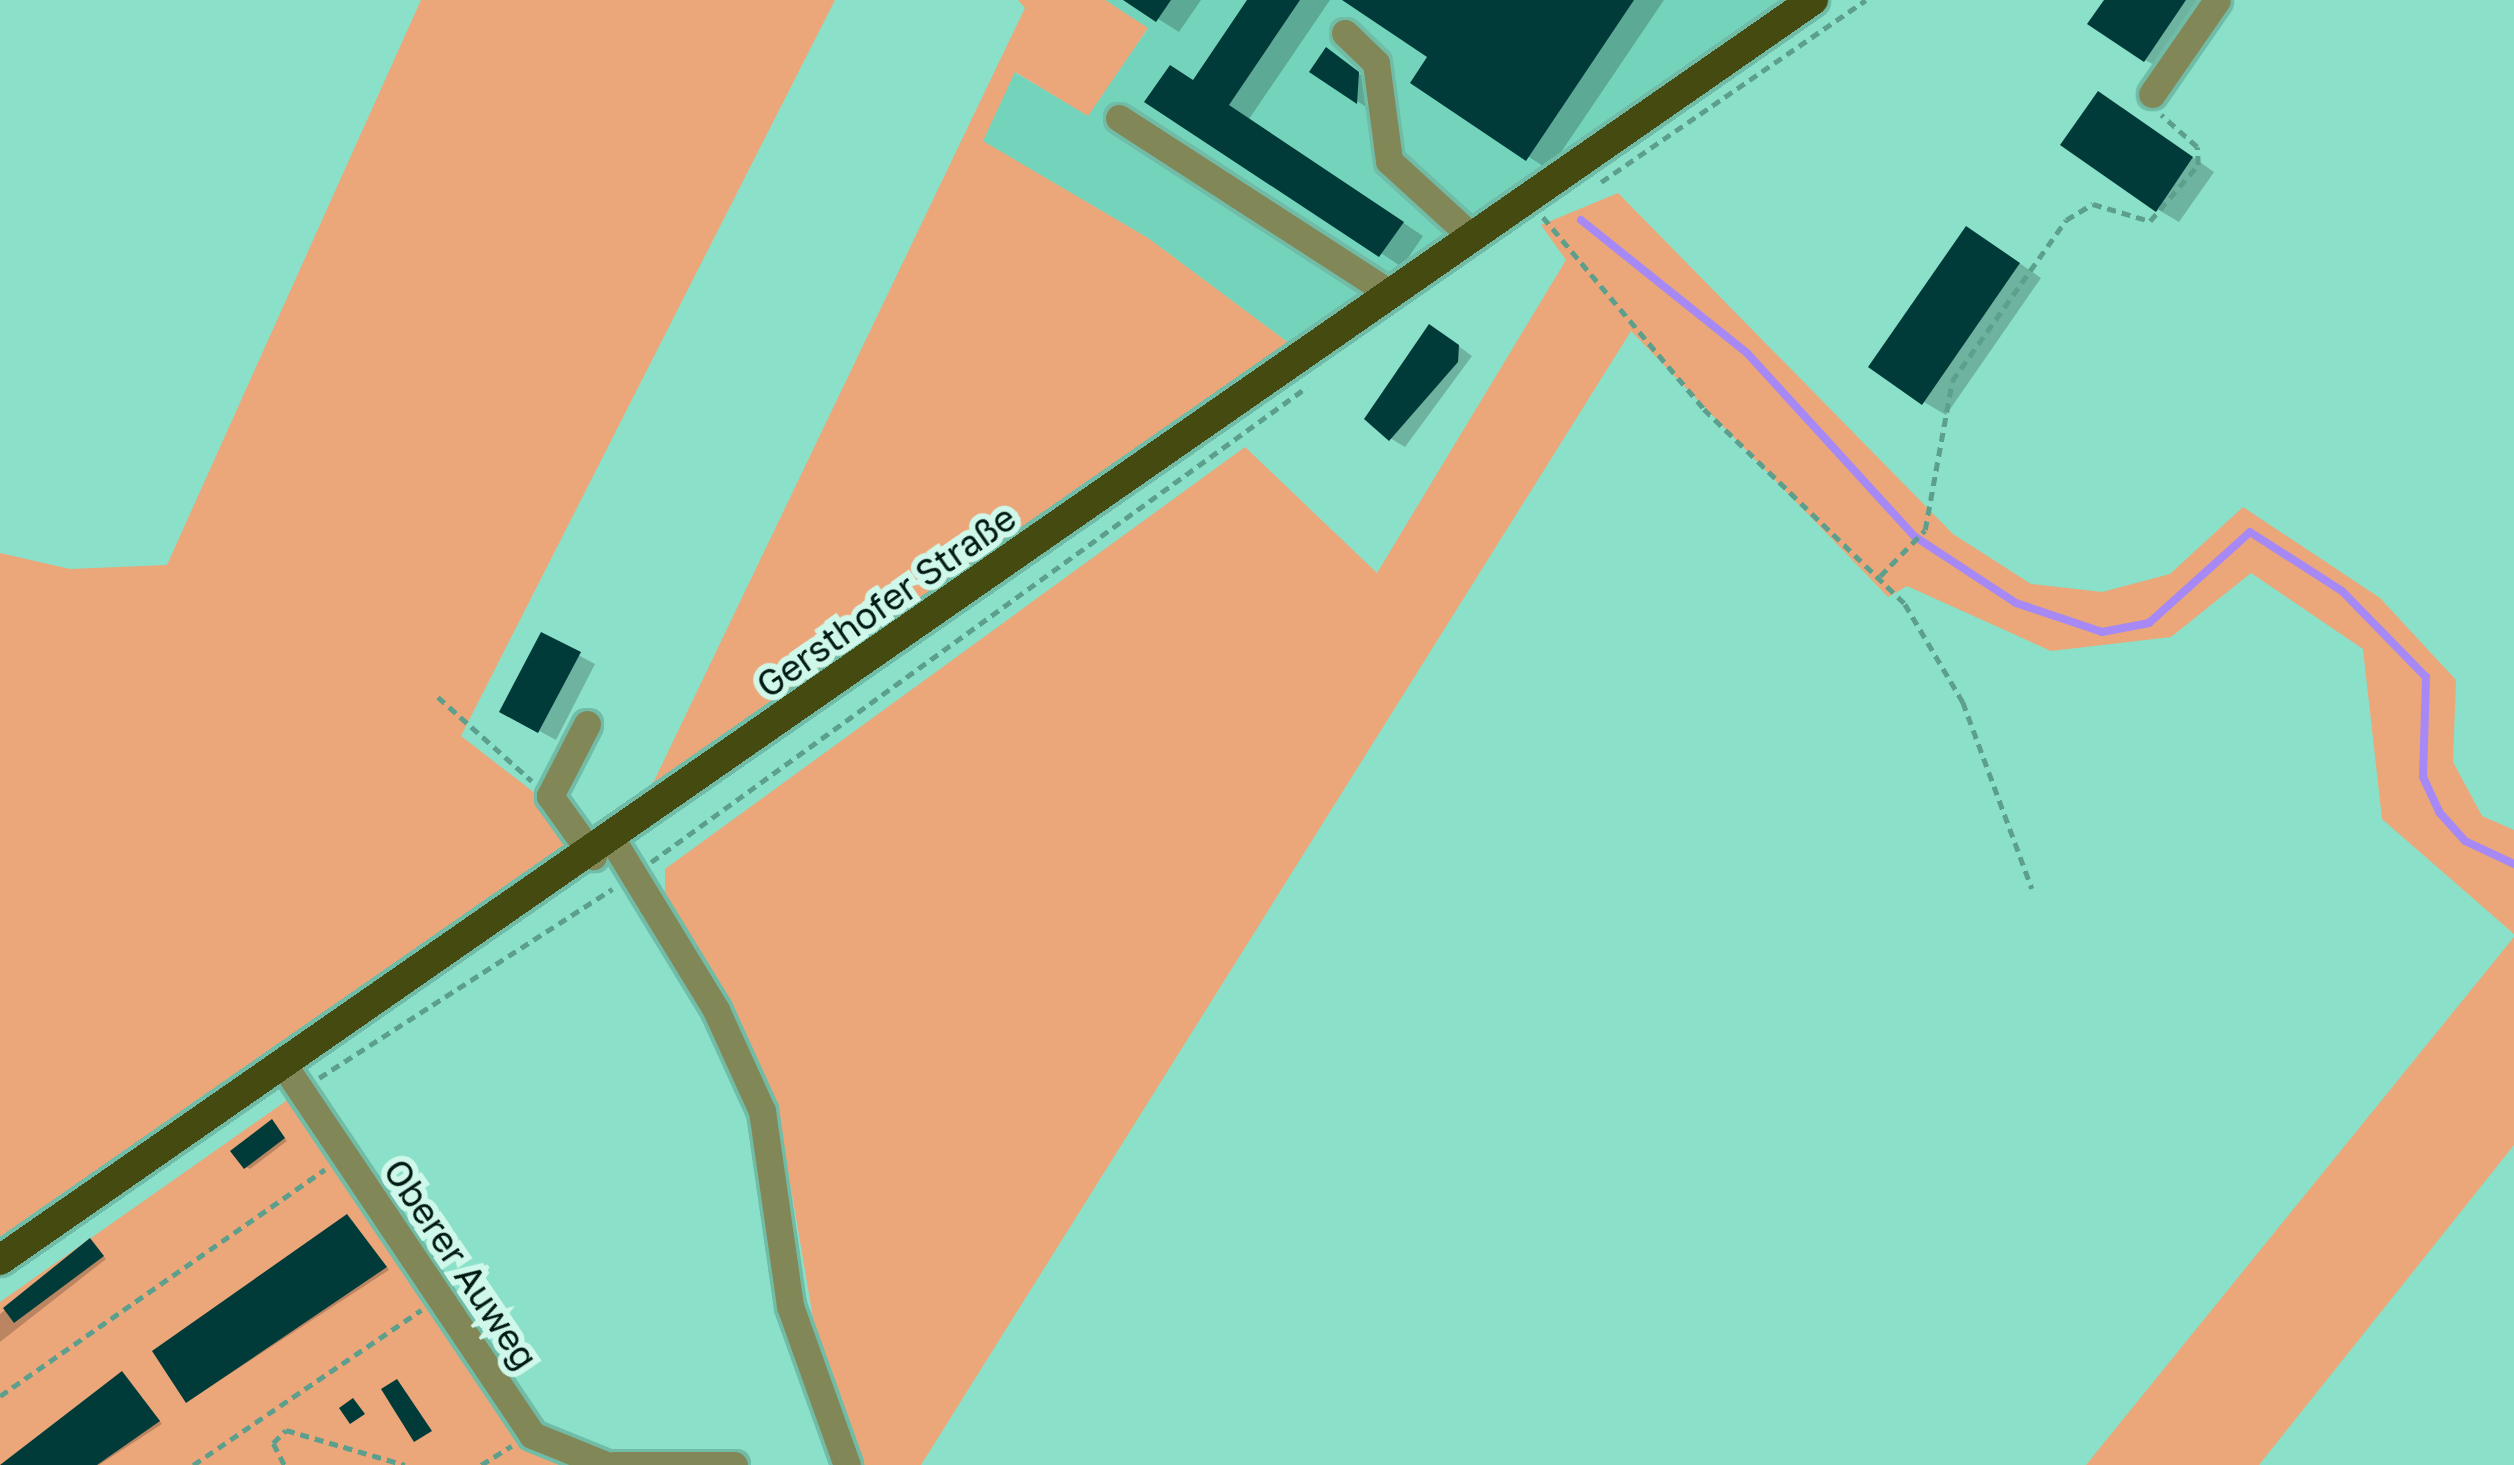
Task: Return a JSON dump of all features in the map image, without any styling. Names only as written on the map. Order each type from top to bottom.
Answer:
[{"type":"main road","name":"Gersthofer Straße","points":[[0,1259],[292,1077],[603,849],[1471,236],[1536,206],[1813,0]]},
{"type":"street","points":[[2152,94],[2217,0]]},
{"type":"street","points":[[1345,33],[1376,63],[1389,161],[1471,236]]},
{"type":"street","points":[[1119,118],[1390,293]]},
{"type":"street","points":[[587,724],[550,796],[634,874],[762,1111],[790,1306],[836,1462]]},
{"type":"street","name":"Oberer Auweg","points":[[292,1077],[532,1435]]},
{"type":"street","points":[[532,1435],[610,1465],[734,1465]]},
{"type":"path","points":[[1594,186],[1866,0]]},
{"type":"path","points":[[1880,576],[1908,553],[1925,530],[1952,381],[2066,220],[2093,204],[2150,221],[2198,165],[2197,147],[2152,94]]},
{"type":"path","points":[[1536,206],[1560,206]]},
{"type":"path","points":[[1524,230],[1536,206]]},
{"type":"path","points":[[1536,206],[1704,409],[1880,576],[1963,702],[2032,889]]},
{"type":"path","points":[[292,1077],[634,874],[1320,374]]},
{"type":"path","points":[[438,698],[550,796]]},
{"type":"path","points":[[0,1396],[345,1154]]},
{"type":"path","points":[[193,1465],[440,1297]]},
{"type":"path","points":[[284,1465],[273,1443],[286,1430],[405,1465]]},
{"type":"path","points":[[481,1465],[532,1435]]},
{"type":"shaded area","points":[[421,0],[835,0],[461,736],[545,801],[576,845],[0,1237],[0,553],[70,569],[167,565]]},
{"type":"shaded area","points":[[1018,0],[1105,0],[1148,28],[1088,116],[1015,72],[983,141],[1148,238],[1290,344],[643,804],[1025,8]]},
{"type":"shaded area","points":[[1105,0],[1787,1],[1290,344],[1148,238],[982,141],[1014,72],[1087,115],[1148,29]]},
{"type":"shaded area","points":[[1618,193],[1953,534],[2031,584],[2102,592],[2170,574],[2243,507],[2380,598],[2456,680],[2453,762],[2482,816],[2514,830],[2514,934],[2382,819],[2363,649],[2251,573],[2171,637],[2051,651],[1907,586],[1888,597],[1631,331],[921,1465],[860,1465],[821,1365],[778,1112],[731,1002],[665,899],[665,869],[1245,447],[1377,573],[1566,260],[1541,225]]},
{"type":"shaded area","points":[[2514,937],[2514,1145],[2259,1465],[2086,1465]]},
{"type":"shaded area","points":[[296,1094],[528,1436],[582,1465],[0,1465],[0,1302]]},
{"type":"building","points":[[1123,0],[1171,0],[1156,22]]},
{"type":"building","points":[[1247,0],[1300,0],[1229,105],[1404,222],[1379,257],[1144,102],[1170,65],[1193,80]]},
{"type":"building","points":[[1342,0],[1634,0],[1526,161],[1410,83],[1427,57]]},
{"type":"building","points":[[2104,0],[2186,0],[2144,62],[2087,24]]},
{"type":"building","points":[[1326,47],[1359,72],[1357,104],[1309,72]]},
{"type":"building","points":[[2098,91],[2193,157],[2156,212],[2060,145]]},
{"type":"building","points":[[1966,226],[2020,263],[1922,405],[1868,367]]},
{"type":"building","points":[[1429,324],[1459,345],[1458,362],[1389,441],[1364,419]]},
{"type":"building","points":[[541,632],[581,652],[538,733],[499,712]]},
{"type":"building","points":[[272,1119],[285,1138],[244,1169],[230,1151]]},
{"type":"building","points":[[347,1214],[387,1267],[186,1403],[152,1351]]},
{"type":"building","points":[[90,1238],[104,1256],[14,1323],[3,1308]]},
{"type":"building","points":[[122,1371],[160,1421],[97,1465],[0,1465]]},
{"type":"building","points":[[397,1379],[432,1431],[414,1442],[381,1389]]},
{"type":"building","points":[[353,1398],[365,1414],[350,1424],[339,1408]]},
{"type":"waterway","points":[[1581,220],[1747,353],[1914,536],[2016,603],[2102,632],[2149,623],[2250,532],[2342,591],[2426,677],[2423,777],[2439,812],[2465,841],[2514,864]]}]
